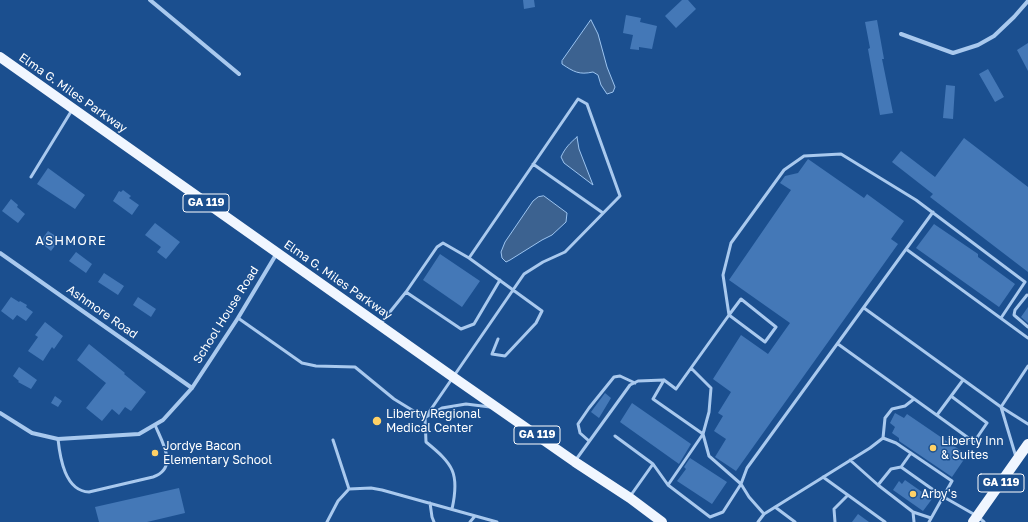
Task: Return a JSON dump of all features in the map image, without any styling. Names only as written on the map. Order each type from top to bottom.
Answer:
[{"type":"main road","name":"Elma G. Miles Parkway","points":[[0,57],[453,377],[575,462],[630,498],[662,522]]},
{"type":"main road","name":"GA 119","points":[[978,520],[1028,444]]},
{"type":"street","points":[[150,0],[239,74]]},
{"type":"street","points":[[902,34],[953,53],[978,45],[994,36],[1028,1]]},
{"type":"street","name":"School House Road","points":[[0,413],[32,433],[58,439],[139,434],[155,425],[163,420],[192,388],[238,318],[277,252]]},
{"type":"street","name":"Ashmore Road","points":[[0,253],[192,388]]},
{"type":"lane","points":[[452,509],[456,493],[454,476],[444,456],[426,442],[425,418],[524,274],[543,262],[565,252],[620,196],[587,104],[578,99],[469,258]]},
{"type":"lane","points":[[31,177],[73,108]]},
{"type":"lane","points":[[575,462],[630,385],[638,381],[664,380],[676,389],[730,315],[741,299],[776,327],[765,342],[730,315],[723,275],[731,243],[784,170],[804,156],[841,154],[916,200],[1025,282],[1001,318]]},
{"type":"lane","points":[[533,164],[603,213]]},
{"type":"lane","points":[[615,436],[653,464],[668,485],[710,517],[723,512],[741,484],[747,468],[933,212]]},
{"type":"lane","points":[[380,325],[406,292],[437,247],[443,243],[469,258],[514,289],[542,311],[536,323],[505,356],[492,354],[498,339]]},
{"type":"lane","points":[[906,249],[1028,338]]},
{"type":"lane","points":[[406,292],[461,329],[474,324],[500,280]]},
{"type":"lane","points":[[1020,289],[1027,295],[1014,312],[1014,316],[1028,327]]},
{"type":"lane","points":[[864,308],[1001,407],[1028,424]]},
{"type":"lane","points":[[238,318],[302,363],[316,366],[355,367],[394,399],[425,418]]},
{"type":"lane","points":[[838,344],[974,442],[987,423],[951,396]]},
{"type":"lane","points":[[1001,407],[1028,366]]},
{"type":"lane","points":[[668,485],[703,434],[709,412],[711,388],[691,368]]},
{"type":"lane","points":[[590,441],[580,433],[578,424],[589,408],[614,377],[620,376],[635,383]]},
{"type":"lane","points":[[664,380],[653,399],[703,434],[709,456],[741,484],[749,497],[764,514]]},
{"type":"lane","points":[[937,415],[963,380]]},
{"type":"lane","points":[[883,438],[885,418],[892,409],[905,406],[914,399]]},
{"type":"lane","points":[[425,418],[442,408],[466,404],[498,408]]},
{"type":"lane","points":[[1001,407],[1017,460]]},
{"type":"lane","points":[[58,439],[62,459],[70,481],[75,488],[83,492],[89,492],[153,477],[163,472],[167,465],[168,459],[155,425]]},
{"type":"lane","points":[[850,460],[878,485],[913,512],[930,520],[942,496],[952,481],[896,442],[883,438]]},
{"type":"lane","points":[[758,522],[764,514],[883,438]]},
{"type":"lane","points":[[333,440],[349,490]]},
{"type":"lane","points":[[878,485],[891,470],[901,467],[911,453]]},
{"type":"lane","points":[[630,498],[653,464]]},
{"type":"lane","points":[[901,467],[978,520]]},
{"type":"lane","points":[[823,477],[885,522]]},
{"type":"lane","points":[[327,522],[338,501],[349,490],[370,488],[497,522]]},
{"type":"lane","points":[[835,522],[834,509],[848,495]]},
{"type":"lane","points":[[430,503],[434,522]]},
{"type":"lane","points":[[775,507],[795,522]]},
{"type":"lane","points":[[913,512],[914,522]]},
{"type":"lane","points":[[470,522],[475,516]]},
{"type":"water","points":[[591,20],[598,34],[607,67],[615,87],[613,92],[607,94],[601,85],[598,75],[593,72],[577,72],[562,64],[562,61]]},
{"type":"water","points":[[577,137],[579,149],[593,185],[564,163],[561,157],[568,146]]},
{"type":"water","points":[[544,196],[567,213],[566,222],[552,235],[506,262],[502,258],[501,252],[505,242],[533,201],[538,197]]},
{"type":"building","points":[[523,0],[534,0],[535,7],[524,9]]},
{"type":"building","points":[[682,0],[688,0],[696,9],[676,28],[665,16]]},
{"type":"building","points":[[626,15],[641,18],[640,22],[657,26],[652,49],[639,47],[639,50],[630,49],[633,35],[623,33]]},
{"type":"building","points":[[877,20],[884,59],[882,59],[893,113],[880,115],[868,49],[870,48],[865,22]]},
{"type":"building","points":[[1028,43],[1028,71],[1017,50]]},
{"type":"building","points":[[988,69],[1004,97],[995,102],[979,74]]},
{"type":"building","points":[[946,85],[955,86],[953,119],[943,118]]},
{"type":"building","points":[[964,138],[1028,187],[1028,272],[930,197],[933,194],[892,162],[901,151],[935,177]]},
{"type":"building","points":[[808,159],[864,198],[867,194],[904,221],[891,239],[898,244],[736,471],[715,457],[726,439],[714,431],[723,416],[718,413],[731,392],[713,379],[741,335],[768,354],[790,323],[729,280],[791,190],[780,183],[785,176],[798,173]]},
{"type":"building","points":[[48,168],[85,195],[75,209],[37,184]]},
{"type":"building","points":[[123,190],[131,196],[129,198],[139,205],[132,215],[113,201],[119,191],[121,192]]},
{"type":"building","points":[[11,199],[25,214],[18,223],[2,211]]},
{"type":"building","points":[[155,223],[180,242],[166,259],[157,252],[161,247],[145,235]]},
{"type":"building","points":[[934,224],[978,254],[978,257],[1015,284],[999,307],[916,248]]},
{"type":"building","points":[[48,231],[60,239],[51,251],[40,242]]},
{"type":"building","points":[[76,252],[92,264],[86,273],[69,261]]},
{"type":"building","points":[[440,254],[480,281],[462,307],[423,280]]},
{"type":"building","points":[[104,273],[124,286],[118,295],[98,282]]},
{"type":"building","points":[[11,297],[27,305],[26,307],[33,312],[26,321],[17,315],[13,320],[1,311]]},
{"type":"building","points":[[138,297],[156,309],[151,317],[133,305]]},
{"type":"building","points":[[1028,307],[1028,323],[1021,317]]},
{"type":"building","points":[[45,322],[63,336],[54,349],[52,347],[43,361],[28,351],[38,337],[35,335]]},
{"type":"building","points":[[89,344],[146,392],[131,411],[125,407],[119,415],[112,409],[102,421],[86,408],[106,383],[77,360]]},
{"type":"building","points":[[19,367],[37,380],[31,389],[18,382],[19,381],[13,376]]},
{"type":"building","points":[[605,393],[611,398],[599,418],[591,412]]},
{"type":"building","points":[[55,396],[62,401],[58,407],[51,403]]},
{"type":"building","points":[[632,403],[691,444],[679,464],[620,422]]},
{"type":"building","name":"Liberty Inn & Suites","points":[[895,413],[904,418],[907,414],[967,455],[952,477],[899,441],[899,438],[892,433],[895,427],[890,423]]},
{"type":"building","points":[[690,458],[727,482],[712,504],[677,481],[686,469],[684,467]]},
{"type":"building","name":"Arby's","points":[[905,480],[932,499],[923,511],[893,490],[899,481],[902,484]]},
{"type":"building","points":[[179,488],[185,513],[147,522],[99,522],[95,507]]},
{"type":"building","points":[[858,514],[869,522],[852,522]]},
{"type":"place","name":"Liberty Regional Medical Center","points":[[377,421]]},
{"type":"place","name":"Liberty Inn & Suites","points":[[933,448]]},
{"type":"place","name":"Jordye Bacon Elementary School","points":[[155,453]]},
{"type":"place","name":"Arby's","points":[[913,494]]},
{"type":"district","name":"ASHMORE","points":[[71,241]]}]
